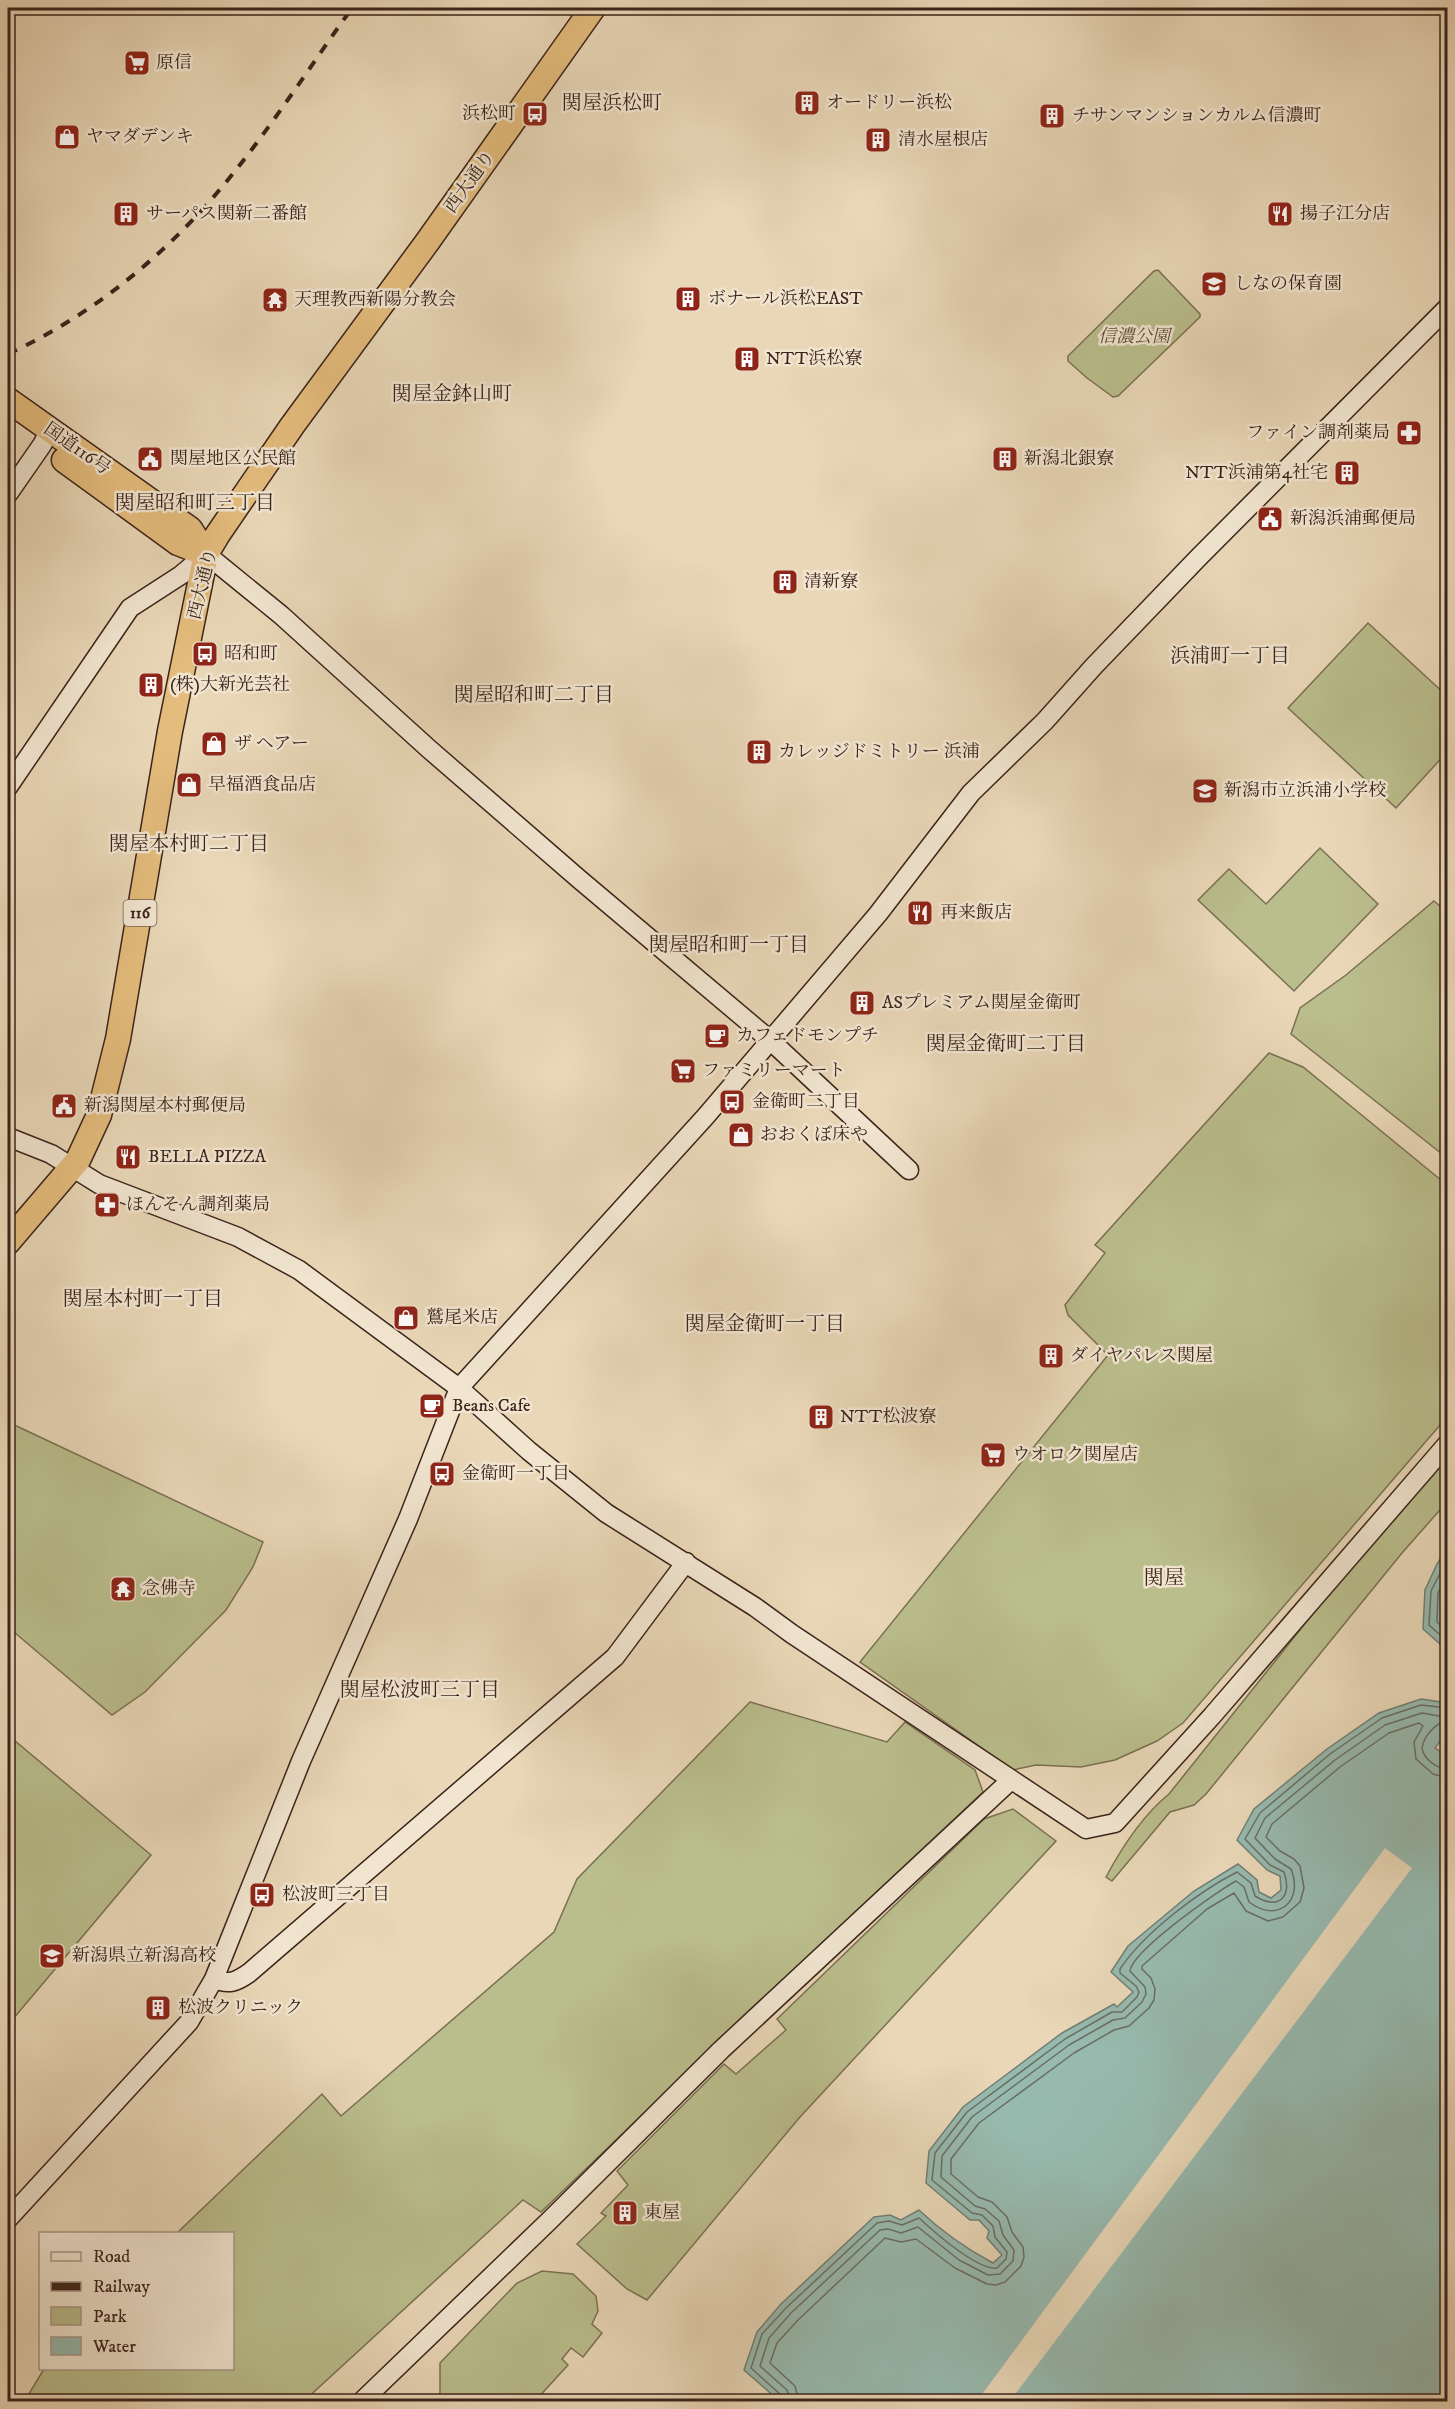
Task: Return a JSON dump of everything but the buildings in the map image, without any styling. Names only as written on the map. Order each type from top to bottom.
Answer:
[{"type":"highway","name":"西大通り","points":[[8,1242],[78,1160],[99,1115],[112,1069],[170,731],[206,554],[292,426],[455,204],[592,8]]},
{"type":"highway","name":"国道116号","points":[[8,400],[46,438]]},
{"type":"highway","name":"国道116号","points":[[8,420],[46,438],[189,529],[206,554]]},
{"type":"street","points":[[8,2219],[189,2022],[214,1979],[301,1761],[408,1519],[459,1388],[706,1116],[878,914],[971,793],[1045,721],[1094,666],[1199,557],[1448,307]]},
{"type":"street","points":[[8,494],[46,438]]},
{"type":"street","points":[[8,787],[130,608],[181,575],[206,554],[280,615],[429,749],[579,879],[770,1040],[909,1170]]},
{"type":"street","points":[[8,1137],[51,1154],[99,1184],[238,1237],[299,1270],[459,1388],[529,1451],[606,1513],[755,1607],[792,1634],[1086,1829],[1115,1823],[1212,1716],[1448,1443]]},
{"type":"street","points":[[214,1979],[227,1984],[249,1973],[615,1657],[686,1562]]},
{"type":"street","points":[[361,2402],[550,2220],[721,2050],[1011,1780]]},
{"type":"green space","name":"信濃公園","points":[[1158,270],[1200,314],[1200,317],[1118,396],[1113,397],[1068,361],[1068,356],[1154,271]]},
{"type":"green space","points":[[1368,623],[1447,696],[1447,752],[1396,808],[1288,708]]},
{"type":"green space","points":[[1320,848],[1378,904],[1294,991],[1198,900],[1229,869],[1266,904]]},
{"type":"green space","points":[[1434,901],[1447,912],[1447,1158],[1291,1034],[1300,1008],[1346,975]]},
{"type":"green space","points":[[1269,1053],[1303,1067],[1447,1185],[1447,1417],[1183,1723],[1157,1741],[1115,1760],[1081,1767],[1036,1765],[1013,1770],[860,1662],[1108,1355],[1068,1315],[1065,1305],[1105,1253],[1095,1245]]},
{"type":"green space","name":"念佛寺","points":[[8,1422],[263,1542],[253,1567],[226,1610],[145,1692],[112,1715],[8,1627]]},
{"type":"green space","points":[[1447,1456],[1447,1502],[1402,1553],[1206,1794],[1194,1805],[1170,1812],[1112,1881],[1106,1877],[1141,1822],[1169,1794],[1351,1566]]},
{"type":"green space","points":[[750,1702],[887,1742],[905,1722],[975,1770],[983,1792],[753,2008],[541,2212],[523,2200],[304,2401],[24,2402],[43,2370],[234,2370],[234,2232],[178,2232],[322,2094],[341,2116],[554,1932],[577,1879]]},
{"type":"green space","name":"新潟県立新潟高校","points":[[8,1735],[151,1855],[8,2025]]},
{"type":"green space","points":[[1013,1809],[1056,1841],[800,2117],[647,2300],[627,2289],[577,2244],[606,2216],[601,2213],[628,2185],[617,2171],[724,2064],[736,2074],[786,2030],[777,2019],[984,1819]]},
{"type":"green space","points":[[542,2271],[573,2274],[596,2296],[598,2311],[592,2324],[602,2333],[583,2357],[571,2348],[562,2359],[568,2365],[535,2401],[443,2401],[440,2395],[440,2363],[517,2283]]},
{"type":"water","points":[[1447,1548],[1447,1650],[1423,1629],[1425,1590]]},
{"type":"water","points":[[1421,1699],[1447,1703],[1447,1732],[1435,1748],[1448,1757],[1447,2401],[776,2402],[777,2399],[744,2370],[757,2332],[781,2304],[874,2217],[890,2215],[901,2220],[919,2210],[954,2239],[993,2263],[1002,2255],[987,2238],[989,2231],[979,2220],[970,2220],[926,2183],[929,2151],[963,2107],[1062,2033],[1114,2004],[1117,2007],[1133,1992],[1111,1972],[1128,1946],[1194,1891],[1238,1864],[1257,1880],[1259,1892],[1271,1898],[1281,1890],[1280,1876],[1267,1870],[1237,1840],[1254,1809],[1327,1749],[1379,1713]]},
{"type":"pier","points":[[1385,1848],[1412,1868],[1010,2401],[977,2401]]},
{"type":"railway","points":[[8,354],[70,321],[99,301],[154,258],[204,208],[276,117],[352,8]]},
{"type":"place","name":"原信","points":[[137,63]]},
{"type":"place","name":"オードリー浜松","points":[[807,103]]},
{"type":"place","name":"浜松町","points":[[535,114]]},
{"type":"place","name":"チサンマンションカルム信濃町","points":[[1052,116]]},
{"type":"place","name":"ヤマダデンキ","points":[[67,137]]},
{"type":"place","name":"清水屋根店","points":[[878,140]]},
{"type":"place","name":"サーパス関新二番館","points":[[126,214]]},
{"type":"place","name":"揚子江分店","points":[[1280,214]]},
{"type":"place","name":"しなの保育園","points":[[1214,284]]},
{"type":"place","name":"ボナール浜松EAST","points":[[688,299]]},
{"type":"place","name":"天理教西新陽分教会","points":[[275,300]]},
{"type":"place","name":"NTT浜松寮","points":[[747,359]]},
{"type":"place","name":"ファイン調剤薬局","points":[[1409,433]]},
{"type":"place","name":"関屋地区公民館","points":[[150,459]]},
{"type":"place","name":"新潟北銀寮","points":[[1005,459]]},
{"type":"place","name":"NTT浜浦第4社宅","points":[[1347,473]]},
{"type":"place","name":"新潟浜浦郵便局","points":[[1270,519]]},
{"type":"place","name":"清新寮","points":[[785,582]]},
{"type":"place","name":"昭和町","points":[[205,654]]},
{"type":"place","name":"(株)大新光芸社","points":[[151,685]]},
{"type":"place","name":"ザ ヘアー","points":[[214,744]]},
{"type":"place","name":"カレッジドミトリー 浜浦","points":[[759,752]]},
{"type":"place","name":"早福酒食品店","points":[[189,785]]},
{"type":"place","name":"新潟市立浜浦小学校","points":[[1205,791]]},
{"type":"place","name":"再来飯店","points":[[920,913]]},
{"type":"place","name":"ASプレミアム関屋金衛町","points":[[862,1003]]},
{"type":"place","name":"カフェドモンプチ","points":[[717,1036]]},
{"type":"place","name":"ファミリーマート","points":[[683,1071]]},
{"type":"place","name":"金衛町二丁目","points":[[732,1102]]},
{"type":"place","name":"新潟関屋本村郵便局","points":[[64,1106]]},
{"type":"place","name":"おおくぼ床や","points":[[741,1135]]},
{"type":"place","name":"BELLA PIZZA","points":[[128,1157]]},
{"type":"place","name":"ほんそん調剤薬局","points":[[107,1205]]},
{"type":"place","name":"鷲尾米店","points":[[406,1318]]},
{"type":"place","name":"ダイヤパレス関屋","points":[[1051,1356]]},
{"type":"place","name":"Beans Cafe","points":[[432,1406]]},
{"type":"place","name":"NTT松波寮","points":[[821,1417]]},
{"type":"place","name":"ウオロク関屋店","points":[[993,1455]]},
{"type":"place","name":"金衛町一丁目","points":[[442,1474]]},
{"type":"place","name":"念佛寺","points":[[123,1589]]},
{"type":"place","name":"松波町三丁目","points":[[262,1895]]},
{"type":"place","name":"新潟県立新潟高校","points":[[52,1956]]},
{"type":"place","name":"松波クリニック","points":[[158,2008]]},
{"type":"place","name":"東屋","points":[[625,2213]]},
{"type":"district","name":"関屋浜松町","points":[[612,103]]},
{"type":"district","name":"関屋金鉢山町","points":[[452,394]]},
{"type":"district","name":"関屋昭和町三丁目","points":[[195,503]]},
{"type":"district","name":"浜浦町一丁目","points":[[1230,656]]},
{"type":"district","name":"関屋昭和町二丁目","points":[[534,695]]},
{"type":"district","name":"関屋本村町二丁目","points":[[189,844]]},
{"type":"district","name":"関屋昭和町一丁目","points":[[729,945]]},
{"type":"district","name":"関屋金衛町二丁目","points":[[1006,1044]]},
{"type":"district","name":"関屋本村町一丁目","points":[[143,1299]]},
{"type":"district","name":"関屋金衛町一丁目","points":[[765,1324]]},
{"type":"district","name":"関屋","points":[[1164,1578]]},
{"type":"district","name":"関屋松波町三丁目","points":[[420,1690]]}]
